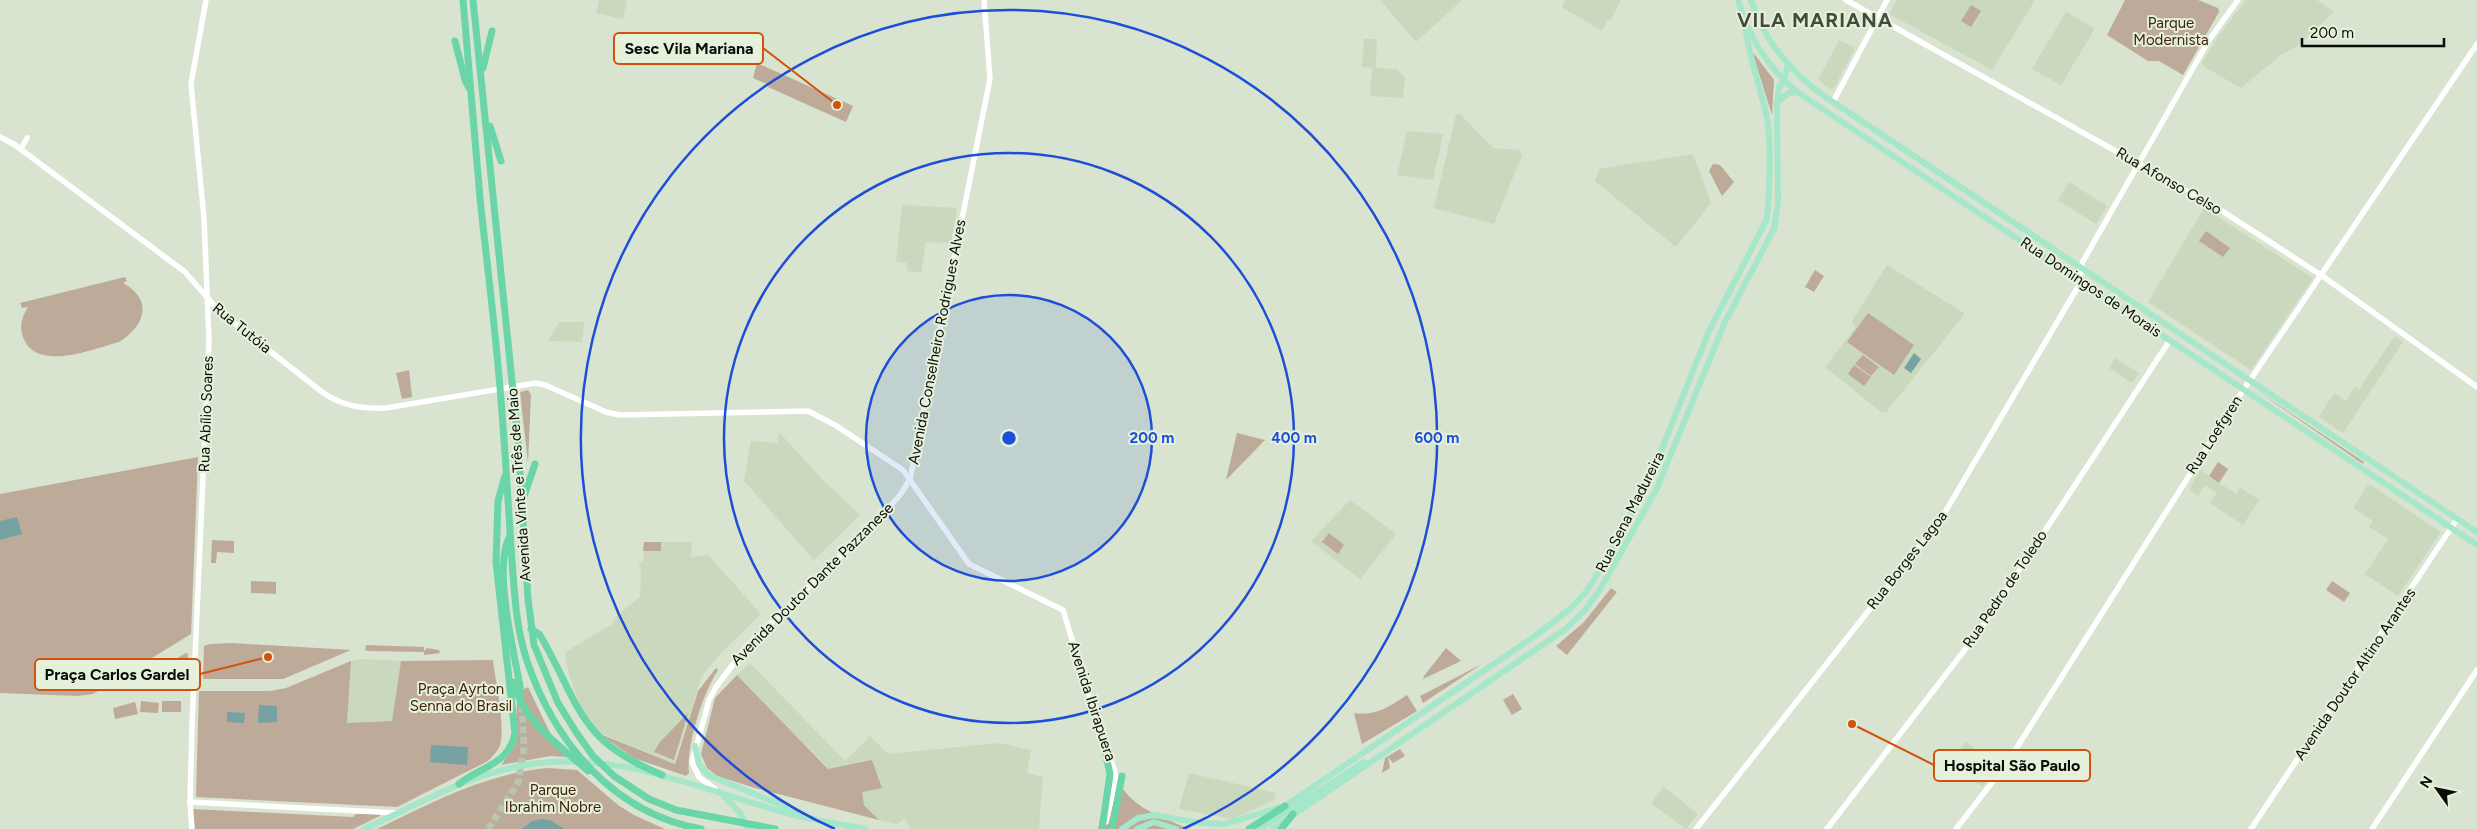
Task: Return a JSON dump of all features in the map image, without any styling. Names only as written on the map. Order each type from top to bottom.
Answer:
[{"type":"highway","name":"Avenida Vinte e Três de Maio","points":[[464,0],[470,90],[501,399],[515,608],[527,661],[555,723],[579,755],[600,778],[620,796],[642,810],[660,818],[701,829]]},
{"type":"highway","name":"Avenida Vinte e Três de Maio","points":[[474,0],[518,440],[531,629],[534,645],[558,703],[583,744],[614,776],[649,799],[676,810],[775,829]]},
{"type":"highway","points":[[482,74],[492,31]]},
{"type":"highway","points":[[455,40],[465,80],[470,90]]},
{"type":"highway","points":[[487,119],[501,161]]},
{"type":"highway","points":[[522,502],[535,464]]},
{"type":"highway","points":[[459,784],[468,776],[494,764],[511,747],[515,724],[496,562],[498,501],[506,473]]},
{"type":"highway","points":[[510,536],[505,547],[504,560],[505,604],[521,692]]},
{"type":"highway","points":[[531,629],[540,635],[575,705],[598,738],[630,761],[662,775]]},
{"type":"highway","points":[[508,673],[527,714],[582,766],[600,778]]},
{"type":"highway","points":[[1102,738],[1110,782],[1103,829]]},
{"type":"highway","points":[[1112,829],[1122,776]]},
{"type":"highway","points":[[1248,829],[1285,806]]},
{"type":"highway","points":[[1281,829],[1294,814]]},
{"type":"main road","name":"Rua Domingos de Morais","points":[[1738,0],[1745,25],[1760,52],[1784,80],[1798,92],[2477,545]]},
{"type":"main road","name":"Rua Domingos de Morais","points":[[1751,0],[1763,29],[1788,64],[1814,89],[2477,532]]},
{"type":"main road","name":"Rua Sena Madureira","points":[[1122,829],[1135,820],[1148,816],[1162,816],[1200,824],[1225,824],[1285,806],[1562,616],[1586,592],[1602,567],[1649,481],[1715,317],[1766,221],[1768,206],[1768,120],[1747,43],[1745,25]]},
{"type":"main road","name":"Rua Sena Madureira","points":[[1273,829],[1567,628],[1585,610],[1610,574],[1657,488],[1725,322],[1774,229],[1778,203],[1777,102],[1779,87],[1784,80],[1788,64]]},
{"type":"main road","points":[[1777,102],[1789,93],[1798,92]]},
{"type":"main road","points":[[1816,105],[1833,102]]},
{"type":"main road","points":[[695,746],[699,764],[708,776],[816,820]]},
{"type":"main road","points":[[1260,829],[1354,767],[1376,758]]},
{"type":"main road","points":[[365,829],[459,784],[497,771],[550,762],[606,764],[644,771],[816,820],[864,829]]},
{"type":"main road","points":[[721,793],[736,807],[748,829]]},
{"type":"main road","points":[[1137,829],[1154,822],[1176,829]]},
{"type":"street","name":"Rua Abílio Soares","points":[[192,829],[190,802],[209,340],[204,218],[191,91],[206,0]]},
{"type":"street","name":"Avenida Conselheiro Rodrigues Alves","points":[[984,0],[990,80],[910,479],[969,564],[1063,610]]},
{"type":"street","name":"Rua Afonso Celso","points":[[1846,0],[2219,209],[2321,275],[2477,387]]},
{"type":"street","points":[[1833,102],[1887,0]]},
{"type":"street","points":[[2081,267],[2209,40],[2238,0]]},
{"type":"street","name":"Rua Loefgren","points":[[1956,829],[2007,763],[2249,380],[2477,44]]},
{"type":"street","name":"Rua Tutóia","points":[[0,137],[21,149],[185,272],[219,311],[322,392],[340,402],[365,408],[386,408],[529,384],[545,385],[619,416],[808,411],[835,425],[903,470],[910,479]]},
{"type":"street","points":[[8,141],[16,137]]},
{"type":"street","points":[[21,149],[27,138]]},
{"type":"street","name":"Rua Borges Lagoa","points":[[1696,829],[1941,519],[2080,280],[2081,267]]},
{"type":"street","name":"Rua Pedro de Toledo","points":[[1828,829],[1980,630],[2170,340]]},
{"type":"street","name":"Avenida Doutor Dante Pazzanese","points":[[721,793],[704,783],[694,771],[692,762],[709,700],[736,658],[878,520],[900,495],[910,479]]},
{"type":"street","name":"Avenida Doutor Altino Arantes","points":[[2251,829],[2458,519]]},
{"type":"street","name":"Avenida Ibirapuera","points":[[1063,610],[1102,738],[1114,769],[1116,780],[1114,792],[1103,829]]},
{"type":"street","points":[[2372,829],[2477,670]]},
{"type":"street","points":[[190,802],[333,808],[398,813]]},
{"type":"shaded area","points":[[599,0],[627,0],[623,19],[596,13]]},
{"type":"shaded area","points":[[1380,0],[1462,0],[1416,42]]},
{"type":"shaded area","points":[[1565,0],[1621,0],[1611,20],[1608,19],[1602,31],[1562,7]]},
{"type":"shaded area","points":[[1897,0],[2034,0],[2034,2],[1992,70],[1889,14]]},
{"type":"shaded area","points":[[2246,0],[2317,0],[2334,12],[2297,46],[2281,55],[2241,88],[2203,66],[2202,63],[2217,38]]},
{"type":"shaded area","points":[[2066,12],[2094,28],[2094,30],[2061,85],[2032,69]]},
{"type":"shaded area","points":[[1364,39],[1377,39],[1376,68],[1396,69],[1405,77],[1403,98],[1370,96],[1372,68],[1362,67]]},
{"type":"shaded area","points":[[1839,40],[1855,48],[1834,88],[1830,89],[1818,80]]},
{"type":"shaded area","points":[[1459,113],[1493,148],[1519,150],[1522,155],[1494,224],[1434,208],[1456,115]]},
{"type":"shaded area","points":[[1407,131],[1443,134],[1433,180],[1397,175]]},
{"type":"shaded area","points":[[1693,154],[1711,203],[1676,247],[1595,181],[1599,169]]},
{"type":"shaded area","points":[[2069,182],[2107,206],[2096,224],[2058,200]]},
{"type":"shaded area","points":[[902,205],[957,208],[951,243],[926,242],[921,273],[907,271],[907,263],[896,262]]},
{"type":"shaded area","points":[[2204,208],[2313,278],[2251,370],[2148,302]]},
{"type":"shaded area","points":[[1887,265],[1964,313],[1964,315],[1886,412],[1881,412],[1825,367],[1855,328],[1852,321]]},
{"type":"shaded area","points":[[559,322],[584,322],[582,342],[548,341]]},
{"type":"shaded area","points":[[2395,336],[2403,342],[2343,433],[2319,417],[2334,393],[2346,401],[2355,387],[2359,389]]},
{"type":"shaded area","points":[[2115,358],[2139,373],[2132,383],[2109,368]]},
{"type":"shaded area","points":[[779,432],[824,481],[860,515],[814,560],[744,481],[751,441],[778,443]]},
{"type":"shaded area","points":[[2200,470],[2236,494],[2240,487],[2259,500],[2243,525],[2210,503],[2217,493],[2205,485],[2198,496],[2190,490]]},
{"type":"shaded area","points":[[2371,485],[2440,533],[2398,596],[2365,574],[2388,539],[2369,527],[2373,521],[2353,508],[2367,486]]},
{"type":"shaded area","points":[[1350,500],[1396,534],[1360,579],[1311,541]]},
{"type":"shaded area","points":[[644,542],[692,542],[691,557],[708,555],[761,614],[722,652],[702,676],[674,763],[600,733],[584,715],[570,678],[565,657],[567,651],[612,624],[618,615],[640,597],[641,574],[639,563],[643,563]]},
{"type":"shaded area","points":[[362,659],[401,661],[392,721],[347,724],[351,661]]},
{"type":"shaded area","points":[[750,663],[845,761],[870,736],[888,754],[999,743],[1031,750],[1027,773],[1043,777],[1039,829],[910,829],[905,818],[897,824],[879,820],[737,675]]},
{"type":"shaded area","points":[[1966,742],[1997,767],[1983,787],[1949,763]]},
{"type":"shaded area","points":[[1189,773],[1276,793],[1274,800],[1233,819],[1179,809]]},
{"type":"shaded area","points":[[1664,787],[1698,814],[1686,829],[1651,803]]},
{"type":"green space","name":"Parque Modernista","points":[[2125,0],[2198,0],[2218,8],[2219,12],[2183,75],[2159,61],[2148,61],[2107,35]]},
{"type":"green space","points":[[1971,5],[1981,11],[1971,27],[1961,21]]},
{"type":"green space","points":[[1752,51],[1774,80],[1772,115]]},
{"type":"green space","points":[[757,63],[853,106],[846,122],[768,87],[769,85],[753,78]]},
{"type":"green space","points":[[1713,164],[1720,165],[1734,182],[1722,196],[1709,171]]},
{"type":"green space","points":[[2206,231],[2230,248],[2223,257],[2199,241]]},
{"type":"green space","points":[[1815,270],[1824,276],[1814,292],[1805,287]]},
{"type":"green space","points":[[125,277],[127,281],[123,283],[133,290],[139,297],[142,305],[140,321],[128,336],[119,342],[66,356],[40,354],[30,348],[23,337],[21,329],[28,307],[22,308],[20,303]]},
{"type":"green space","points":[[1868,313],[1914,345],[1894,375],[1847,342]]},
{"type":"green space","points":[[1863,355],[1879,367],[1871,376],[1855,364]]},
{"type":"green space","points":[[1854,365],[1871,377],[1864,386],[1848,374]]},
{"type":"green space","points":[[409,370],[412,397],[402,399],[396,373]]},
{"type":"green space","points":[[528,390],[531,394],[528,463],[520,392]]},
{"type":"green space","points":[[2256,390],[2364,462],[2363,464]]},
{"type":"green space","points":[[1237,433],[1265,440],[1226,480]]},
{"type":"green space","points":[[198,457],[191,634],[93,694],[78,696],[0,693],[0,494]]},
{"type":"green space","points":[[2218,462],[2228,469],[2219,483],[2209,476]]},
{"type":"green space","points":[[1329,533],[1344,545],[1338,554],[1322,542]]},
{"type":"green space","points":[[212,540],[234,541],[234,553],[217,552],[216,563],[211,563]]},
{"type":"green space","points":[[644,542],[661,542],[661,551],[643,551]]},
{"type":"green space","points":[[251,581],[276,582],[276,594],[251,593]]},
{"type":"green space","points":[[2332,581],[2350,593],[2344,602],[2326,590]]},
{"type":"green space","points":[[1611,588],[1617,592],[1567,655],[1556,646],[1584,622]]},
{"type":"green space","points":[[231,643],[351,650],[283,679],[203,679],[204,646]]},
{"type":"green space","points":[[366,645],[424,647],[424,651],[427,648],[439,650],[440,653],[424,655],[424,652],[368,651],[365,650]]},
{"type":"green space","points":[[1446,648],[1461,661],[1423,679],[1424,676]]},
{"type":"green space","points":[[186,653],[188,654],[186,678],[162,683],[156,681],[154,677],[156,671]]},
{"type":"green space","name":"Praça Ayrton Senna do Brasil","points":[[493,660],[502,732],[498,749],[488,761],[397,807],[196,797],[199,691],[270,691],[286,688],[351,661],[347,723],[392,721],[401,661]]},
{"type":"green space","points":[[1482,664],[1423,703],[1420,696]]},
{"type":"green space","points":[[716,668],[718,670],[701,705],[690,748],[689,773],[686,776],[634,758],[600,734],[675,764],[698,691]]},
{"type":"green space","points":[[737,675],[828,769],[872,760],[882,788],[862,792],[864,805],[879,820],[755,788],[717,776],[707,768],[701,754],[715,698]]},
{"type":"green space","name":"Parque Ibrahim Nobre","points":[[528,687],[551,735],[567,757],[550,756],[501,765],[516,744],[517,693]]},
{"type":"green space","points":[[1513,694],[1522,709],[1512,715],[1503,700]]},
{"type":"green space","points":[[1407,695],[1417,711],[1362,744],[1354,713],[1376,712]]},
{"type":"green space","points":[[141,701],[159,703],[158,713],[140,712]]},
{"type":"green space","points":[[162,701],[181,701],[181,712],[162,712]]},
{"type":"green space","points":[[135,702],[138,714],[115,719],[113,708]]},
{"type":"green space","points":[[688,713],[674,760],[654,752],[660,742]]},
{"type":"green space","points":[[1400,749],[1405,756],[1393,763],[1388,757],[1390,768],[1382,773],[1385,758]]},
{"type":"green space","name":"Parque Ibrahim Nobre","points":[[547,768],[577,770],[618,805],[634,815],[665,829],[377,829],[439,799],[481,783],[524,771]]},
{"type":"green space","points":[[1108,783],[1120,785],[1126,794],[1142,807],[1189,829],[1098,829]]},
{"type":"green space","points":[[192,809],[353,817],[356,814],[380,814],[380,816],[353,829],[194,829]]},
{"type":"water","points":[[1914,353],[1921,359],[1911,373],[1904,368]]},
{"type":"water","points":[[17,517],[22,534],[0,540],[0,521]]},
{"type":"water","points":[[259,705],[277,706],[277,722],[258,723]]},
{"type":"water","points":[[227,712],[245,713],[244,723],[227,722]]},
{"type":"water","points":[[431,745],[468,747],[467,765],[430,762]]},
{"type":"water","points":[[550,820],[564,829],[522,829],[532,821]]},
{"type":"tunnel","points":[[488,829],[518,783],[524,748],[522,705]]},
{"type":"place","name":"Sesc Vila Mariana","points":[[837,105]]},
{"type":"place","name":"Praça Carlos Gardel","points":[[268,657]]},
{"type":"place","name":"Hospital São Paulo","points":[[1852,724]]},
{"type":"district","name":"VILA MARIANA","points":[[1815,20]]}]
